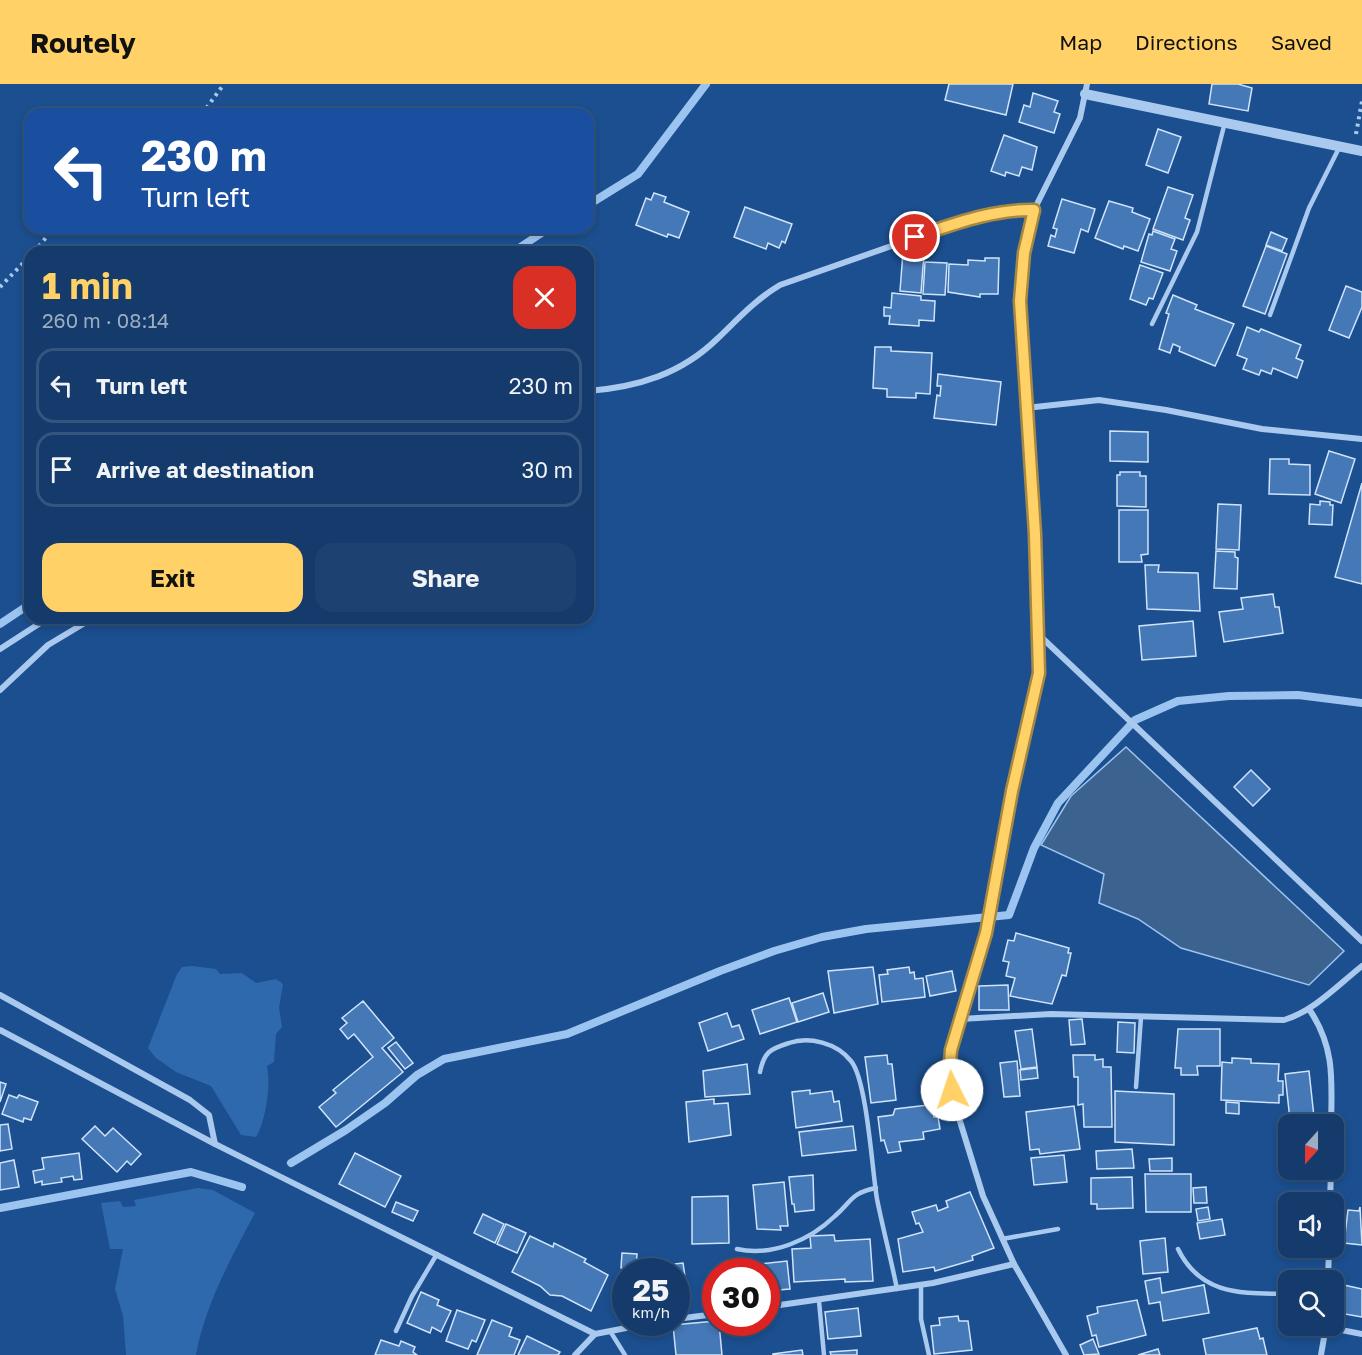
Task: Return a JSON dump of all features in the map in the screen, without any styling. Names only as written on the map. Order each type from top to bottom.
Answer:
[{"type":"street","points":[[1066,1355],[1001,1239],[983,1196],[950,1082],[951,1050],[986,933],[1039,673],[1020,330],[1021,282],[1034,210],[1080,118],[1086,89],[1358,150]]},
{"type":"street","points":[[594,390],[636,385],[682,367],[718,338],[760,297],[780,285],[960,222],[1011,209],[1034,210]]},
{"type":"street","points":[[1026,408],[1099,400],[1166,410],[1262,429],[1362,439]]},
{"type":"street","points":[[0,649],[39,624]]},
{"type":"street","points":[[0,690],[48,645],[83,624]]},
{"type":"street","points":[[1038,634],[1362,941]]},
{"type":"street","points":[[960,1019],[1051,1014],[1270,1021],[1299,1016],[1362,966]]},
{"type":"street","points":[[0,995],[190,1100],[209,1115],[215,1144]]},
{"type":"street","points":[[1309,1009],[1321,1026],[1328,1044],[1332,1072],[1331,1114]]},
{"type":"street","points":[[0,1030],[215,1144],[595,1334]]},
{"type":"street","points":[[780,1305],[921,1285],[1014,1264]]},
{"type":"street","points":[[1344,1330],[1362,1334]]},
{"type":"street","points":[[575,1355],[595,1334],[610,1331]]},
{"type":"street","points":[[1321,1355],[1324,1336]]},
{"type":"lane","points":[[1152,324],[1197,232],[1225,122]]},
{"type":"lane","points":[[1270,315],[1309,208],[1340,146]]},
{"type":"lane","points":[[1136,1087],[1141,1017]]},
{"type":"lane","points":[[760,1072],[764,1056],[770,1049],[795,1040],[816,1040],[838,1049],[851,1060],[857,1070],[876,1188],[897,1289]]},
{"type":"lane","points":[[737,1249],[773,1250],[794,1244],[836,1216],[858,1192],[876,1188]]},
{"type":"lane","points":[[1001,1239],[1058,1228]]},
{"type":"lane","points":[[1178,1249],[1185,1264],[1199,1277],[1219,1289],[1278,1293]]},
{"type":"lane","points":[[396,1331],[412,1296],[437,1254]]},
{"type":"lane","points":[[921,1285],[921,1319],[929,1355]]},
{"type":"lane","points":[[819,1301],[824,1355]]},
{"type":"lane","points":[[610,1331],[625,1355]]},
{"type":"path","points":[[206,108],[224,84]]},
{"type":"path","points":[[1358,150],[1362,101]]},
{"type":"path","points":[[39,246],[49,234]]},
{"type":"path","points":[[0,287],[24,262]]},
{"type":"shaded area","points":[[1126,747],[1344,951],[1309,985],[1181,948],[1138,919],[1099,903],[1104,874],[1041,845],[1071,796]]},
{"type":"shaded area","points":[[182,967],[216,969],[220,974],[242,973],[256,983],[276,979],[283,984],[279,1008],[282,1027],[276,1034],[274,1062],[267,1066],[267,1103],[256,1137],[241,1135],[211,1086],[176,1072],[156,1058],[148,1048],[177,974]]},
{"type":"shaded area","points":[[198,1188],[213,1190],[255,1213],[212,1300],[196,1355],[126,1355],[123,1316],[115,1289],[123,1249],[110,1249],[101,1203],[120,1201],[123,1207],[136,1206],[134,1200]]},
{"type":"building","points":[[949,84],[1013,84],[1006,115],[945,100]]},
{"type":"building","points":[[1212,84],[1238,84],[1252,88],[1248,111],[1209,104]]},
{"type":"building","points":[[1033,93],[1058,101],[1054,112],[1060,114],[1054,133],[1019,122],[1024,105],[1030,107]]},
{"type":"building","points":[[1158,129],[1181,137],[1168,173],[1146,165]]},
{"type":"building","points":[[1004,135],[1037,147],[1032,170],[1022,167],[1019,176],[1006,172],[1005,176],[991,171]]},
{"type":"building","points":[[1168,187],[1193,195],[1185,218],[1190,220],[1183,240],[1153,229]]},
{"type":"building","points":[[654,193],[666,197],[664,202],[689,212],[679,238],[668,234],[667,237],[636,225],[646,198],[651,200]]},
{"type":"building","points":[[1062,199],[1095,209],[1088,232],[1081,229],[1074,253],[1048,246],[1051,235],[1055,237],[1057,229],[1053,228]]},
{"type":"building","points":[[1109,201],[1133,208],[1132,212],[1150,219],[1138,251],[1124,246],[1123,249],[1095,238]]},
{"type":"building","points":[[745,207],[792,224],[785,243],[782,241],[779,248],[768,243],[766,249],[734,237]]},
{"type":"building","points":[[1153,231],[1175,239],[1171,249],[1177,251],[1170,271],[1141,262],[1149,234],[1152,235]]},
{"type":"building","points":[[1271,232],[1287,239],[1282,251],[1266,245]]},
{"type":"building","points":[[1266,246],[1287,254],[1265,314],[1243,306]]},
{"type":"building","points":[[903,252],[924,254],[921,293],[900,291]]},
{"type":"building","points":[[985,258],[999,258],[998,294],[980,294],[980,297],[948,292],[949,264],[968,265],[968,260],[985,261]]},
{"type":"building","points":[[925,262],[947,263],[945,295],[923,294]]},
{"type":"building","points":[[1140,265],[1163,273],[1153,299],[1149,298],[1146,305],[1130,299]]},
{"type":"building","points":[[1346,286],[1362,292],[1362,307],[1349,338],[1329,330]]},
{"type":"building","points":[[892,293],[921,296],[921,300],[935,301],[934,321],[919,320],[919,326],[889,324],[890,316],[884,316],[884,307],[891,308]]},
{"type":"building","points":[[1173,295],[1197,305],[1195,309],[1234,324],[1215,366],[1179,351],[1180,347],[1173,344],[1170,353],[1159,349],[1169,314],[1166,313]]},
{"type":"building","points":[[1247,327],[1259,332],[1261,329],[1301,345],[1296,358],[1303,361],[1297,378],[1273,368],[1271,374],[1261,370],[1259,375],[1243,369],[1247,359],[1237,355]]},
{"type":"building","points":[[875,347],[891,347],[891,351],[932,353],[930,394],[916,393],[916,398],[887,397],[887,389],[873,388]]},
{"type":"building","points":[[938,374],[1001,382],[996,425],[934,418],[937,395],[940,396],[941,386],[937,386]]},
{"type":"building","points":[[1110,431],[1148,432],[1148,462],[1110,461]]},
{"type":"building","points":[[1329,451],[1355,459],[1341,503],[1315,494]]},
{"type":"building","points":[[1270,459],[1289,459],[1289,464],[1310,465],[1310,495],[1269,494]]},
{"type":"building","points":[[1120,472],[1140,472],[1140,476],[1146,476],[1146,507],[1117,506],[1117,475],[1120,475]]},
{"type":"building","points":[[1362,483],[1362,584],[1335,577]]},
{"type":"building","points":[[1320,501],[1330,502],[1330,505],[1333,505],[1332,525],[1309,524],[1310,504],[1320,505]]},
{"type":"building","points":[[1218,504],[1241,505],[1239,550],[1216,549]]},
{"type":"building","points":[[1119,510],[1148,510],[1148,554],[1141,555],[1142,562],[1119,562]]},
{"type":"building","points":[[1216,551],[1235,552],[1235,557],[1238,558],[1237,589],[1214,588]]},
{"type":"building","points":[[1145,565],[1159,565],[1158,572],[1198,573],[1200,611],[1147,609]]},
{"type":"building","points":[[1273,594],[1275,607],[1279,607],[1283,633],[1224,642],[1219,612],[1243,609],[1241,598]]},
{"type":"building","points":[[1193,621],[1196,656],[1142,660],[1139,626]]},
{"type":"building","points":[[1251,770],[1270,789],[1253,806],[1234,787]]},
{"type":"building","points":[[1016,933],[1069,948],[1068,953],[1071,953],[1066,976],[1062,975],[1052,1004],[1010,996],[1015,978],[1006,976],[1009,962],[1003,961],[1008,940],[1014,941]]},
{"type":"building","points":[[873,967],[878,1004],[834,1013],[828,971]]},
{"type":"building","points":[[909,967],[910,973],[914,972],[915,979],[923,978],[925,997],[882,1002],[879,975],[888,974],[887,970]]},
{"type":"building","points":[[952,971],[956,991],[930,996],[926,976]]},
{"type":"building","points":[[1008,985],[1009,1010],[979,1010],[979,986]]},
{"type":"building","points":[[823,993],[829,1012],[798,1022],[792,1003]]},
{"type":"building","points":[[789,998],[797,1022],[760,1034],[752,1010]]},
{"type":"building","points":[[363,1001],[394,1038],[382,1048],[403,1072],[336,1127],[319,1107],[336,1093],[333,1090],[373,1057],[354,1034],[348,1039],[340,1029],[347,1023],[342,1018]]},
{"type":"building","points":[[727,1013],[732,1027],[739,1025],[744,1039],[708,1051],[699,1023]]},
{"type":"building","points":[[1082,1019],[1085,1044],[1071,1045],[1069,1020]]},
{"type":"building","points":[[1118,1022],[1135,1023],[1134,1053],[1117,1052]]},
{"type":"building","points":[[1032,1029],[1037,1067],[1021,1069],[1015,1031]]},
{"type":"building","points":[[1178,1029],[1220,1029],[1220,1066],[1197,1066],[1198,1075],[1181,1075],[1181,1068],[1175,1068]]},
{"type":"building","points":[[396,1042],[413,1063],[405,1069],[388,1048]]},
{"type":"building","points":[[887,1055],[888,1064],[892,1064],[896,1100],[871,1103],[865,1057]]},
{"type":"building","points":[[1073,1055],[1095,1055],[1095,1060],[1103,1059],[1103,1067],[1111,1067],[1112,1127],[1084,1127],[1083,1104],[1078,1105],[1078,1077],[1074,1077]]},
{"type":"building","points":[[1232,1058],[1251,1059],[1251,1063],[1279,1064],[1278,1081],[1283,1081],[1283,1095],[1279,1095],[1279,1103],[1221,1100],[1222,1062],[1232,1063]]},
{"type":"building","points":[[1017,1061],[1020,1096],[1004,1097],[1000,1063]]},
{"type":"building","points":[[747,1064],[750,1094],[705,1097],[703,1071]]},
{"type":"building","points":[[1037,1068],[1038,1078],[1021,1080],[1020,1070]]},
{"type":"building","points":[[1309,1071],[1314,1114],[1289,1114],[1285,1074]]},
{"type":"building","points":[[0,1082],[6,1084],[0,1102]]},
{"type":"building","points":[[810,1090],[810,1094],[832,1091],[834,1102],[839,1101],[842,1121],[796,1128],[792,1092]]},
{"type":"building","points":[[1115,1091],[1174,1094],[1174,1145],[1115,1142]]},
{"type":"building","points":[[9,1095],[17,1098],[19,1095],[38,1102],[31,1120],[24,1118],[23,1122],[2,1114]]},
{"type":"building","points":[[714,1099],[714,1104],[728,1103],[731,1135],[689,1142],[686,1102]]},
{"type":"building","points":[[1226,1102],[1239,1103],[1239,1114],[1226,1113]]},
{"type":"building","points":[[928,1105],[932,1108],[934,1117],[938,1117],[940,1129],[923,1132],[924,1139],[899,1142],[901,1151],[888,1153],[884,1140],[881,1141],[878,1117],[893,1115],[895,1109]]},
{"type":"building","points":[[1074,1106],[1080,1149],[1040,1154],[1039,1149],[1030,1150],[1026,1112]]},
{"type":"building","points":[[8,1124],[12,1149],[0,1151],[0,1125]]},
{"type":"building","points":[[95,1126],[105,1136],[113,1128],[141,1154],[131,1165],[127,1161],[117,1172],[82,1139]]},
{"type":"building","points":[[853,1126],[856,1150],[802,1156],[799,1132]]},
{"type":"building","points":[[1132,1149],[1134,1168],[1097,1169],[1096,1151]]},
{"type":"building","points":[[79,1153],[82,1179],[74,1180],[73,1176],[61,1178],[62,1182],[42,1185],[42,1181],[35,1183],[33,1171],[44,1169],[42,1158]]},
{"type":"building","points":[[355,1153],[401,1176],[385,1207],[339,1184]]},
{"type":"building","points":[[1064,1155],[1067,1182],[1034,1185],[1031,1158]]},
{"type":"building","points":[[1172,1158],[1172,1171],[1150,1171],[1149,1159]]},
{"type":"building","points":[[14,1160],[19,1187],[0,1190],[0,1163]]},
{"type":"building","points":[[1145,1174],[1191,1174],[1191,1212],[1146,1212]]},
{"type":"building","points":[[813,1175],[814,1210],[795,1212],[789,1177]]},
{"type":"building","points":[[1132,1177],[1133,1208],[1097,1209],[1097,1204],[1091,1204],[1091,1178]]},
{"type":"building","points":[[784,1182],[788,1226],[780,1226],[781,1230],[757,1229],[753,1185]]},
{"type":"building","points":[[1206,1187],[1207,1203],[1194,1203],[1193,1188]]},
{"type":"building","points":[[970,1192],[994,1248],[972,1256],[973,1260],[935,1271],[934,1267],[903,1272],[898,1239],[923,1232],[919,1223],[916,1224],[912,1212],[936,1205],[938,1211],[948,1207],[946,1201]]},
{"type":"building","points":[[728,1196],[729,1243],[692,1244],[692,1197]]},
{"type":"building","points":[[396,1202],[418,1211],[413,1221],[392,1212]]},
{"type":"building","points":[[1208,1207],[1210,1219],[1198,1221],[1196,1209]]},
{"type":"building","points":[[1360,1207],[1362,1245],[1344,1243],[1348,1210],[1359,1211]]},
{"type":"building","points":[[483,1214],[504,1224],[495,1243],[474,1233]]},
{"type":"building","points":[[1222,1219],[1225,1235],[1200,1239],[1197,1223]]},
{"type":"building","points":[[506,1224],[526,1233],[517,1253],[497,1244]]},
{"type":"building","points":[[834,1235],[835,1241],[870,1239],[873,1281],[845,1282],[845,1279],[794,1282],[792,1249],[811,1248],[810,1236]]},
{"type":"building","points":[[530,1236],[553,1247],[554,1243],[586,1259],[584,1262],[608,1275],[591,1311],[562,1296],[550,1295],[540,1286],[512,1272]]},
{"type":"building","points":[[1165,1238],[1168,1272],[1143,1274],[1140,1241]]},
{"type":"building","points":[[622,1253],[637,1254],[637,1258],[622,1258]]},
{"type":"building","points":[[787,1261],[790,1289],[780,1290],[780,1262]]},
{"type":"building","points":[[1160,1278],[1162,1293],[1204,1285],[1209,1313],[1163,1321],[1160,1302],[1149,1304],[1145,1281]]},
{"type":"building","points":[[1344,1285],[1362,1289],[1362,1317],[1344,1314]]},
{"type":"building","points":[[421,1292],[439,1300],[437,1305],[451,1311],[441,1332],[432,1327],[430,1333],[407,1323]]},
{"type":"building","points":[[1137,1300],[1146,1335],[1099,1347],[1096,1335],[1092,1336],[1087,1316],[1098,1313],[1097,1307]]},
{"type":"building","points":[[858,1308],[861,1336],[828,1339],[825,1312]]},
{"type":"building","points":[[457,1310],[485,1320],[476,1342],[472,1340],[468,1349],[446,1341]]},
{"type":"building","points":[[958,1316],[959,1321],[968,1321],[972,1350],[934,1354],[931,1326],[940,1325],[939,1318]]},
{"type":"building","points":[[492,1320],[512,1328],[509,1336],[520,1340],[514,1355],[477,1355]]},
{"type":"building","points":[[702,1322],[702,1336],[720,1336],[722,1355],[676,1355],[674,1336],[690,1336],[690,1323]]},
{"type":"building","points":[[1257,1328],[1260,1339],[1263,1338],[1267,1355],[1206,1355],[1203,1339]]},
{"type":"building","points":[[527,1336],[560,1352],[558,1355],[518,1355]]},
{"type":"building","points":[[1093,1339],[1099,1354],[1084,1355],[1080,1345]]},
{"type":"building","points":[[381,1340],[399,1346],[401,1341],[415,1347],[413,1352],[417,1355],[375,1355]]},
{"type":"building","points":[[1158,1349],[1160,1355],[1138,1355]]},
{"type":"building","points":[[802,1350],[803,1355],[773,1355],[773,1354]]},
{"type":"building","points":[[857,1350],[857,1355],[831,1355],[830,1352]]},
{"type":"waterway","points":[[594,201],[638,174],[706,84]]},
{"type":"waterway","points":[[522,246],[540,234]]},
{"type":"waterway","points":[[0,624],[24,608]]},
{"type":"waterway","points":[[291,1163],[346,1130],[385,1103],[417,1075],[444,1059],[567,1034],[720,971],[774,951],[822,937],[866,929],[1009,915],[1034,848],[1058,803],[1135,720],[1178,701],[1229,696],[1298,695],[1362,703]]},
{"type":"waterway","points":[[0,1208],[191,1172],[242,1187]]},
{"type":"route","points":[[915,237],[1011,209],[1034,210],[1024,253],[1020,330],[1035,534],[1039,673],[1012,791],[986,933],[951,1050],[949,1074],[952,1090]]}]
